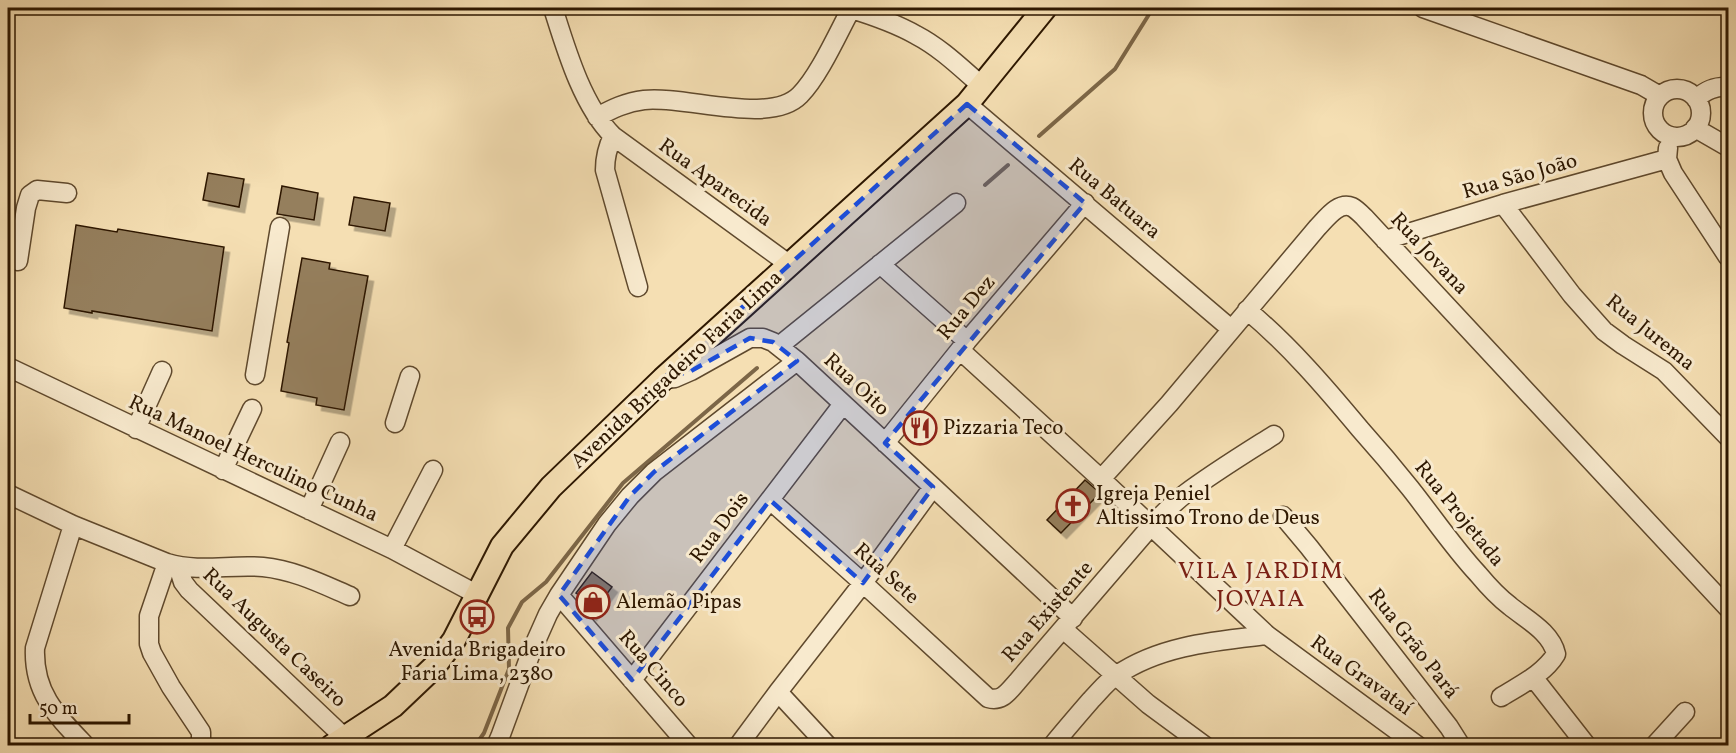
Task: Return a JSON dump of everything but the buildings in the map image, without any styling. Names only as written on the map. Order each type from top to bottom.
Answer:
[{"type":"main road","name":"Avenida Brigadeiro Faria Lima","points":[[338,742],[393,706],[434,667],[454,640],[502,546],[522,519],[551,487],[663,379],[967,104],[1045,8]]},
{"type":"street","name":"Rua Aparecida","points":[[553,8],[576,75],[597,117],[613,136],[790,265]]},
{"type":"street","points":[[597,117],[615,108],[644,100],[735,108],[772,109],[788,104],[800,96],[813,79],[849,8],[885,20],[918,35],[949,57],[982,86]]},
{"type":"street","points":[[1423,8],[1641,85],[1660,96]]},
{"type":"street","points":[[1696,99],[1710,89],[1728,87]]},
{"type":"street","points":[[1678,89],[1696,99],[1700,113],[1695,128],[1684,136],[1669,135],[1658,128],[1653,108],[1665,92],[1678,89]]},
{"type":"street","name":"Rua Batuara","points":[[967,104],[1231,329]]},
{"type":"street","points":[[1695,128],[1728,147]]},
{"type":"street","points":[[1669,135],[1667,159],[1673,173],[1728,257]]},
{"type":"street","points":[[613,136],[608,146],[605,170],[638,287]]},
{"type":"street","name":"Rua São João","points":[[1385,240],[1503,204],[1667,159]]},
{"type":"street","points":[[18,261],[27,200],[30,195],[37,190],[67,193]]},
{"type":"street","points":[[779,346],[956,203]]},
{"type":"street","name":"Rua Dez","points":[[885,442],[1085,203]]},
{"type":"street","name":"Rua Jurema","points":[[1503,204],[1572,295],[1605,331],[1664,371],[1728,437]]},
{"type":"street","name":"Rua Jovana","points":[[1101,479],[1169,404],[1317,228],[1334,211],[1344,206],[1353,207],[1728,608]]},
{"type":"street","points":[[255,375],[280,227]]},
{"type":"street","name":"Rua Gravataí","points":[[880,264],[1101,479],[1267,635],[1418,746]]},
{"type":"street","name":"Rua Projetada","points":[[1247,309],[1283,341],[1334,397],[1488,586],[1548,638],[1556,654],[1551,663],[1533,678]]},
{"type":"street","name":"Rua Oito","points":[[663,379],[675,378],[691,371],[750,338],[763,338],[779,346],[933,487],[1116,675],[1148,704],[1205,746]]},
{"type":"street","points":[[496,746],[548,614],[607,524],[654,472],[797,361]]},
{"type":"street","name":"Rua Manoel Herculino Cunha","points":[[8,367],[392,549],[478,595]]},
{"type":"street","points":[[136,429],[162,371]]},
{"type":"street","points":[[395,423],[410,376]]},
{"type":"street","name":"Rua Dois","points":[[632,680],[843,404]]},
{"type":"street","points":[[223,470],[252,409]]},
{"type":"street","name":"Rua Existente","points":[[971,683],[987,698],[995,700],[1003,697],[1151,526],[1183,495],[1274,435]]},
{"type":"street","points":[[309,510],[340,442]]},
{"type":"street","points":[[392,549],[433,470]]},
{"type":"street","points":[[738,746],[863,583],[933,487]]},
{"type":"street","points":[[8,494],[72,525],[172,565],[211,569],[266,567],[296,574],[350,596]]},
{"type":"street","name":"Rua Sete","points":[[770,500],[971,683]]},
{"type":"street","name":"Rua Grão Pará","points":[[1283,516],[1435,708],[1461,746]]},
{"type":"street","points":[[72,525],[35,648],[35,662],[39,684],[49,704],[86,746]]},
{"type":"street","points":[[172,565],[149,616],[148,644],[171,687],[201,732],[201,746]]},
{"type":"street","name":"Rua Augusta Caseiro","points":[[172,565],[189,590],[338,742]]},
{"type":"street","name":"Rua Cinco","points":[[559,595],[689,746]]},
{"type":"street","points":[[1052,746],[1116,675],[1140,662],[1169,651],[1204,642],[1267,635]]},
{"type":"street","points":[[1501,698],[1533,678],[1587,746]]},
{"type":"street","points":[[778,692],[828,746]]},
{"type":"street","points":[[1654,746],[1684,712]]},
{"type":"highlighted area","points":[[967,104],[1085,203],[885,443],[933,487],[863,583],[770,500],[632,680],[559,595],[630,496],[654,472],[797,361],[773,342],[750,338],[691,371],[663,379]]},
{"type":"waterway","points":[[1039,136],[1115,69],[1153,8]]},
{"type":"waterway","points":[[985,185],[1008,165]]},
{"type":"waterway","points":[[475,746],[484,733],[509,669],[508,628],[522,602],[546,582],[623,483],[757,368]]},
{"type":"place","name":"Pizzaria Teco","points":[[920,428]]},
{"type":"place","name":"Igreja Peniel Altissimo Trono de Deus","points":[[1073,506]]},
{"type":"place","name":"Alemão Pipas","points":[[593,602]]},
{"type":"place","name":"Avenida Brigadeiro Faria Lima, 2380","points":[[477,617]]},
{"type":"district","name":"VILA JARDIM JOVAIA","points":[[1261,586]]}]
